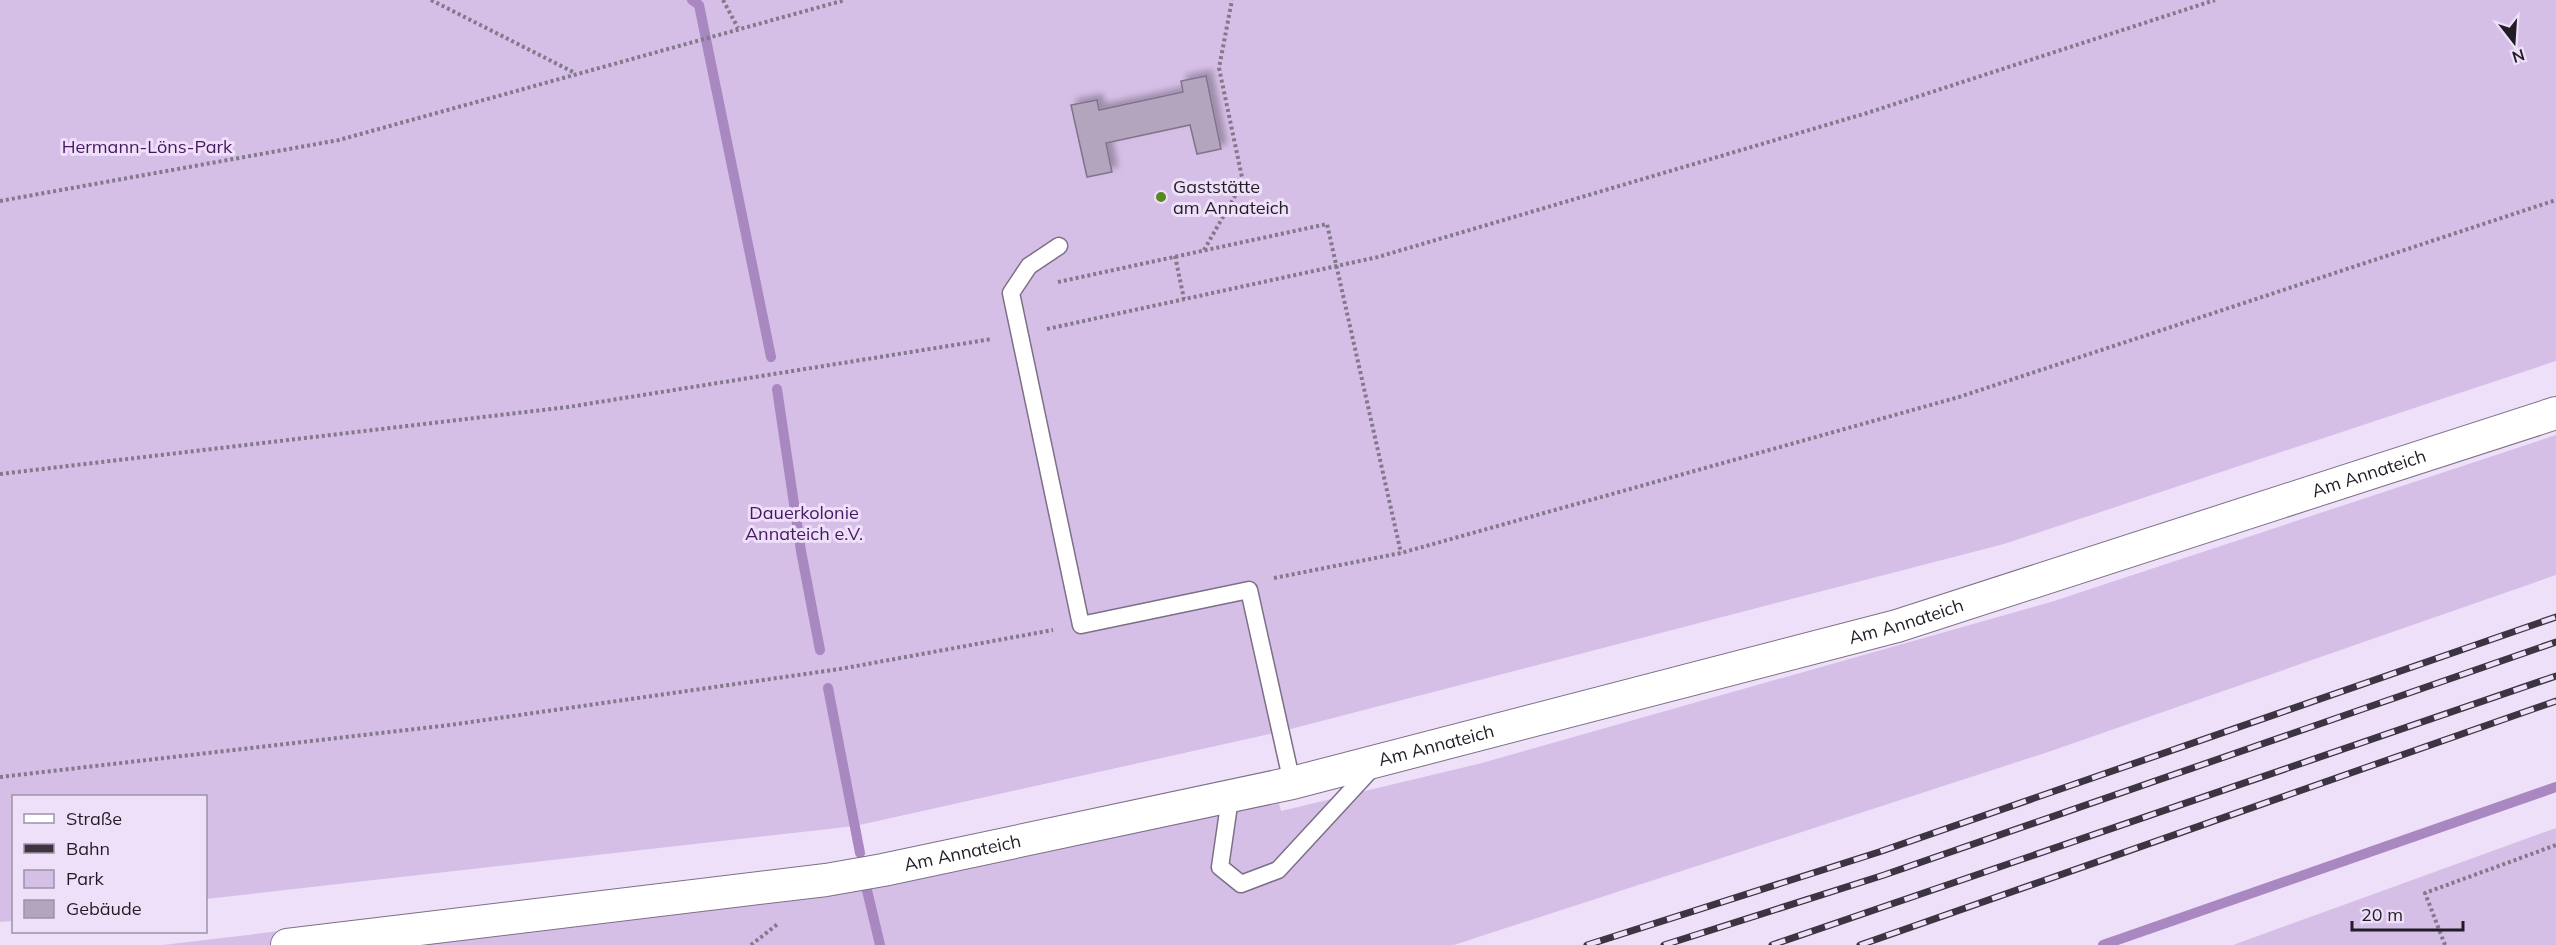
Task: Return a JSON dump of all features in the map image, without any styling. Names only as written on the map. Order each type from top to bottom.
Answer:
[{"type":"street","name":"Am Annateich","points":[[287,945],[826,880],[1230,798],[1378,762],[1897,626],[2556,413]]},
{"type":"lane","points":[[1059,246],[1029,266],[1011,293],[1081,625],[1249,590],[1292,783]]},
{"type":"lane","points":[[1230,798],[1220,867],[1241,884],[1278,870],[1378,762]]},
{"type":"path","points":[[431,0],[576,73]]},
{"type":"path","points":[[723,0],[738,28]]},
{"type":"path","points":[[0,201],[339,140],[845,0]]},
{"type":"path","points":[[1204,250],[1243,182],[1219,68],[1232,0]]},
{"type":"path","points":[[0,474],[568,407],[1020,335],[1335,264],[1378,257],[1867,113],[2215,0]]},
{"type":"path","points":[[1249,590],[1268,580],[1401,553],[1959,397],[2556,200]]},
{"type":"path","points":[[1011,293],[1327,224],[1401,553]]},
{"type":"path","points":[[1175,256],[1184,299]]},
{"type":"path","points":[[0,777],[474,722],[840,669],[1081,625]]},
{"type":"path","points":[[2445,945],[2426,893],[2556,845]]},
{"type":"green space","name":"Dauerkolonie Annateich e.V.","points":[[0,0],[2556,0],[2556,361],[2004,544],[1279,732],[855,826],[207,899],[207,795],[12,795],[12,921],[0,922]]},
{"type":"green space","points":[[2556,435],[2556,575],[2048,752],[1454,945],[163,945],[832,865],[1274,783],[1281,811],[1478,764],[2051,602]]},
{"type":"green space","points":[[2556,828],[2556,945],[2233,945]]},
{"type":"building","points":[[1206,76],[1221,149],[1197,154],[1190,125],[1106,143],[1112,172],[1087,177],[1071,105],[1097,100],[1099,110],[1183,92],[1181,81]]},
{"type":"waterway","points":[[692,0],[699,5],[771,357]]},
{"type":"waterway","points":[[777,389],[801,551],[820,650]]},
{"type":"waterway","points":[[828,688],[860,853]]},
{"type":"waterway","points":[[2103,945],[2556,787]]},
{"type":"waterway","points":[[866,886],[880,945]]},
{"type":"railway","points":[[1587,945],[1879,852],[2556,617]]},
{"type":"railway","points":[[1664,945],[1884,875],[2556,642]]},
{"type":"railway","points":[[1772,945],[2556,676]]},
{"type":"railway","points":[[1860,945],[2556,701]]},
{"type":"place","name":"Gaststätte am Annateich","points":[[1161,197]]},
{"type":"park label","name":"Hermann-Löns-Park","points":[[147,147]]}]
